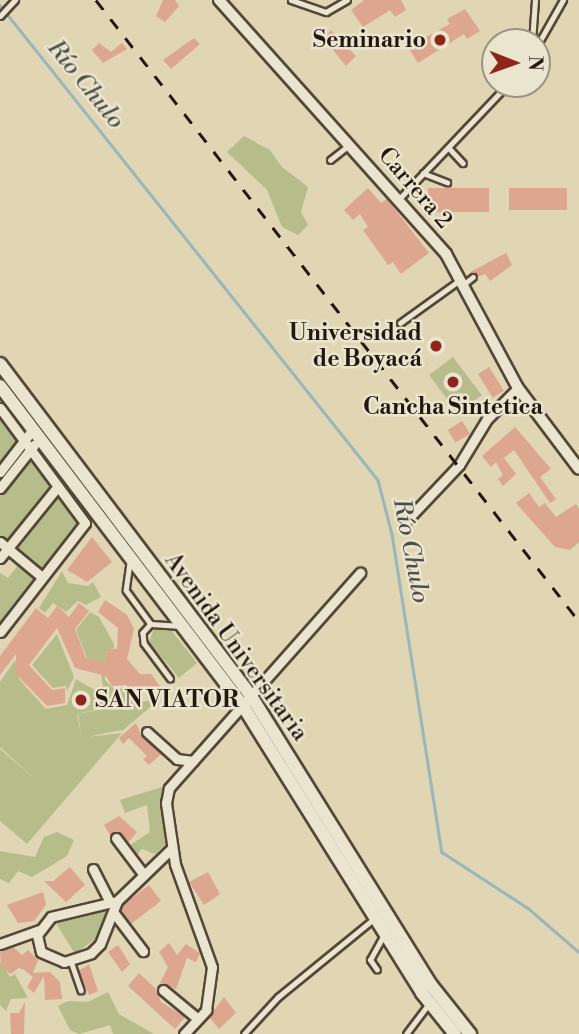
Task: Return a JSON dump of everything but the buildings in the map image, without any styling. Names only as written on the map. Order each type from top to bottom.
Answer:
[{"type":"main road","name":"Avenida Universitaria","points":[[0,364],[247,701],[431,985],[470,1034]]},
{"type":"main road","name":"Avenida Universitaria","points":[[0,386],[32,439],[132,556],[247,701],[375,917],[430,1003],[455,1034]]},
{"type":"street","name":"Carrera 2","points":[[219,0],[446,254],[465,280],[518,388],[579,470]]},
{"type":"street","points":[[408,520],[459,465],[487,419],[518,388]]},
{"type":"street","points":[[0,408],[32,439],[58,486],[85,523],[0,632]]},
{"type":"street","points":[[0,472],[32,439]]},
{"type":"street","points":[[0,488],[32,439]]},
{"type":"street","points":[[0,558],[4,545],[58,486]]},
{"type":"street","points":[[4,545],[42,578]]},
{"type":"street","points":[[184,1034],[198,1019],[211,995],[211,956],[172,848],[166,803],[169,788],[360,573]]},
{"type":"street","points":[[148,732],[177,759],[193,761]]},
{"type":"street","points":[[116,838],[144,875]]},
{"type":"street","points":[[0,944],[39,930],[51,917],[113,901],[172,848]]},
{"type":"street","points":[[39,930],[41,952],[53,960],[71,961],[100,944],[114,913],[113,901],[93,869]]},
{"type":"street","points":[[114,913],[143,951]]},
{"type":"street","points":[[163,990],[198,1019]]},
{"type":"lane","points":[[291,0],[326,12],[347,0]]},
{"type":"lane","points":[[533,28],[535,0]]},
{"type":"lane","points":[[547,28],[563,0]]},
{"type":"lane","points":[[0,16],[14,1]]},
{"type":"lane","points":[[399,200],[496,98]]},
{"type":"lane","points":[[330,160],[349,145]]},
{"type":"lane","points":[[450,149],[463,163]]},
{"type":"lane","points":[[423,173],[447,182]]},
{"type":"lane","points":[[400,323],[465,280]]},
{"type":"lane","points":[[132,556],[125,590],[151,624]]},
{"type":"lane","points":[[170,678],[144,643],[142,633],[151,624],[185,626]]},
{"type":"lane","points":[[244,1034],[278,997],[375,917]]},
{"type":"lane","points":[[377,970],[370,960],[385,933]]},
{"type":"lane","points":[[71,961],[81,990]]},
{"type":"lane","points":[[406,1034],[430,1003]]},
{"type":"green space","points":[[244,136],[270,150],[282,167],[308,187],[301,212],[308,225],[298,235],[282,227],[267,190],[227,152]]},
{"type":"green space","name":"Cancha Sintetica","points":[[453,357],[482,395],[458,413],[429,375]]},
{"type":"green space","points":[[0,413],[29,450],[0,485]]},
{"type":"green space","points":[[33,455],[54,485],[7,544],[0,538],[0,494]]},
{"type":"green space","points":[[58,491],[80,522],[42,573],[13,547]]},
{"type":"green space","points":[[19,564],[39,580],[0,627],[0,573],[8,578]]},
{"type":"green space","points":[[62,571],[68,583],[88,586],[93,582],[101,597],[86,605],[78,601],[66,612],[53,603],[45,613],[39,608]]},
{"type":"green space","points":[[90,612],[99,617],[114,644],[114,648],[107,648],[105,664],[87,658],[76,630]]},
{"type":"green space","points":[[154,629],[171,630],[197,663],[179,678],[149,642]]},
{"type":"green space","points":[[57,634],[74,677],[67,691],[66,686],[53,688],[32,665]]},
{"type":"green space","points":[[15,660],[19,679],[46,709],[67,705],[76,679],[102,694],[106,707],[77,714],[82,739],[78,714],[117,706],[119,712],[118,705],[107,707],[100,669],[105,670],[105,680],[113,688],[124,689],[125,696],[140,702],[161,698],[122,731],[87,737],[122,733],[27,844],[0,821],[0,749],[36,780],[0,747],[0,682]]},
{"type":"green space","points":[[162,787],[168,842],[155,854],[142,849],[133,859],[127,847],[150,832],[147,805],[125,813],[120,800]]},
{"type":"green space","points":[[57,832],[74,840],[67,856],[32,877],[18,871],[9,883],[0,879],[0,851],[35,857],[44,837]]},
{"type":"green space","points":[[110,906],[99,936],[75,954],[54,920]]},
{"type":"green space","points":[[0,962],[10,977],[15,974],[28,998],[11,999],[6,1011],[0,1005]]},
{"type":"green space","points":[[108,992],[119,1014],[154,1034],[113,1034],[110,1025],[79,1034],[70,1030],[58,1006],[68,1001],[88,1002]]},
{"type":"waterway","name":"Río Chulo","points":[[0,5],[378,480],[392,534],[442,852],[528,908],[579,952]]},
{"type":"railway","points":[[96,0],[579,621]]},
{"type":"place","name":"Seminario","points":[[440,40]]},
{"type":"place","name":"Universidad de Boyacá","points":[[436,346]]},
{"type":"place","name":"Cancha Sintetica","points":[[453,382]]},
{"type":"place","name":"SAN VIATOR","points":[[81,700]]}]
